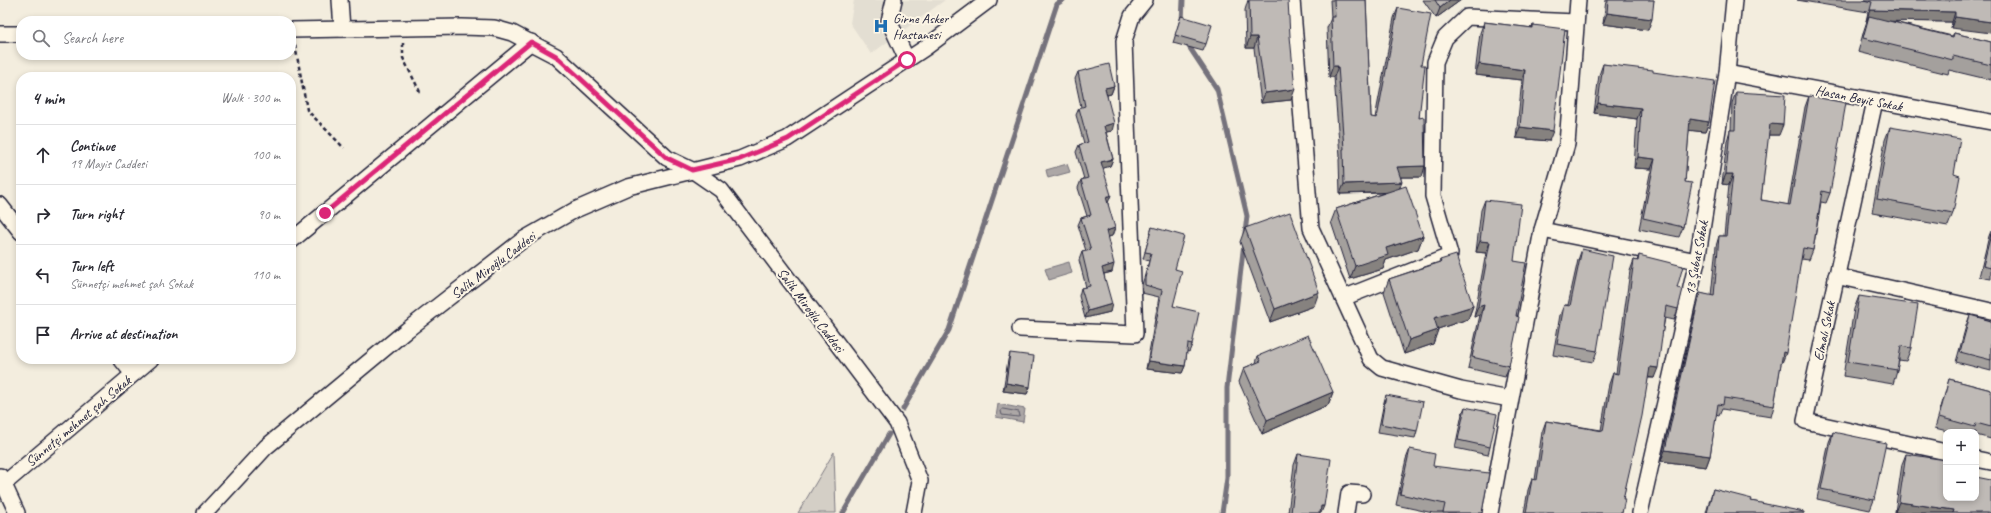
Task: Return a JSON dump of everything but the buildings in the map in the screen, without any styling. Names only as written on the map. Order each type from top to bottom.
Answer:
[{"type":"street","points":[[340,0],[342,29]]},
{"type":"street","points":[[894,0],[889,21],[907,60]]},
{"type":"street","points":[[296,30],[462,26],[494,28],[512,33],[556,56],[667,158],[692,170],[740,159],[788,139],[907,60],[989,0]]},
{"type":"street","points":[[1020,329],[1135,334],[1124,41],[1132,16],[1145,0]]},
{"type":"street","points":[[1292,0],[1312,228],[1371,359],[1382,368],[1461,390],[1510,399]]},
{"type":"street","points":[[1490,513],[1542,230],[1567,144],[1578,0]]},
{"type":"street","name":"13 Şubat Sokak","points":[[1640,513],[1697,261],[1727,73],[1734,0]]},
{"type":"street","points":[[1343,298],[1447,257],[1450,254],[1433,196],[1435,62],[1445,38],[1467,17],[1576,22]]},
{"type":"street","points":[[0,34],[16,34]]},
{"type":"street","points":[[296,237],[531,42]]},
{"type":"street","name":"Hasan Beyit Sokak","points":[[1727,73],[1991,122]]},
{"type":"street","name":"Elmalı Sokak","points":[[1875,101],[1805,421],[1943,451]]},
{"type":"street","name":"Salih Miroğlu Caddesi","points":[[205,513],[266,447],[408,330],[524,239],[576,210],[628,187],[692,170],[721,190],[897,423],[920,481],[914,513]]},
{"type":"street","points":[[0,205],[16,226]]},
{"type":"street","points":[[1542,230],[1697,261]]},
{"type":"street","points":[[1836,276],[1991,311]]},
{"type":"street","points":[[125,364],[133,374]]},
{"type":"street","name":"Sünnetçi mehmet şah Sokak","points":[[2,479],[145,364]]},
{"type":"street","points":[[1979,460],[1991,462]]},
{"type":"street","points":[[2,479],[17,513]]},
{"type":"street","points":[[1346,513],[1349,493],[1362,494]]},
{"type":"path","points":[[404,28],[403,58],[420,92]]},
{"type":"path","points":[[296,51],[307,110],[344,148]]},
{"type":"shaded area","name":"Girne Asker Hastanesi","points":[[854,0],[945,0],[871,54],[850,23]]},
{"type":"shaded area","points":[[834,452],[836,513],[798,513]]},
{"type":"water","points":[[1067,164],[1070,172],[1048,178],[1046,170]]},
{"type":"water","points":[[1069,262],[1072,273],[1049,280],[1045,269]]},
{"type":"water","points":[[998,404],[1025,409],[1023,422],[996,417]]},
{"type":"waterway","points":[[903,409],[949,330],[1057,4],[1063,0]]},
{"type":"waterway","points":[[1182,22],[1183,0]]},
{"type":"waterway","points":[[1186,42],[1217,89],[1247,216],[1245,233]]},
{"type":"waterway","points":[[1222,513],[1227,478],[1227,388],[1244,243]]},
{"type":"waterway","points":[[843,513],[889,434]]},
{"type":"place","name":"Girne Asker Hastanesi","points":[[881,26]]},
{"type":"route","points":[[325,213],[531,42],[556,56],[667,158],[692,170],[740,159],[788,139],[907,60]]}]
